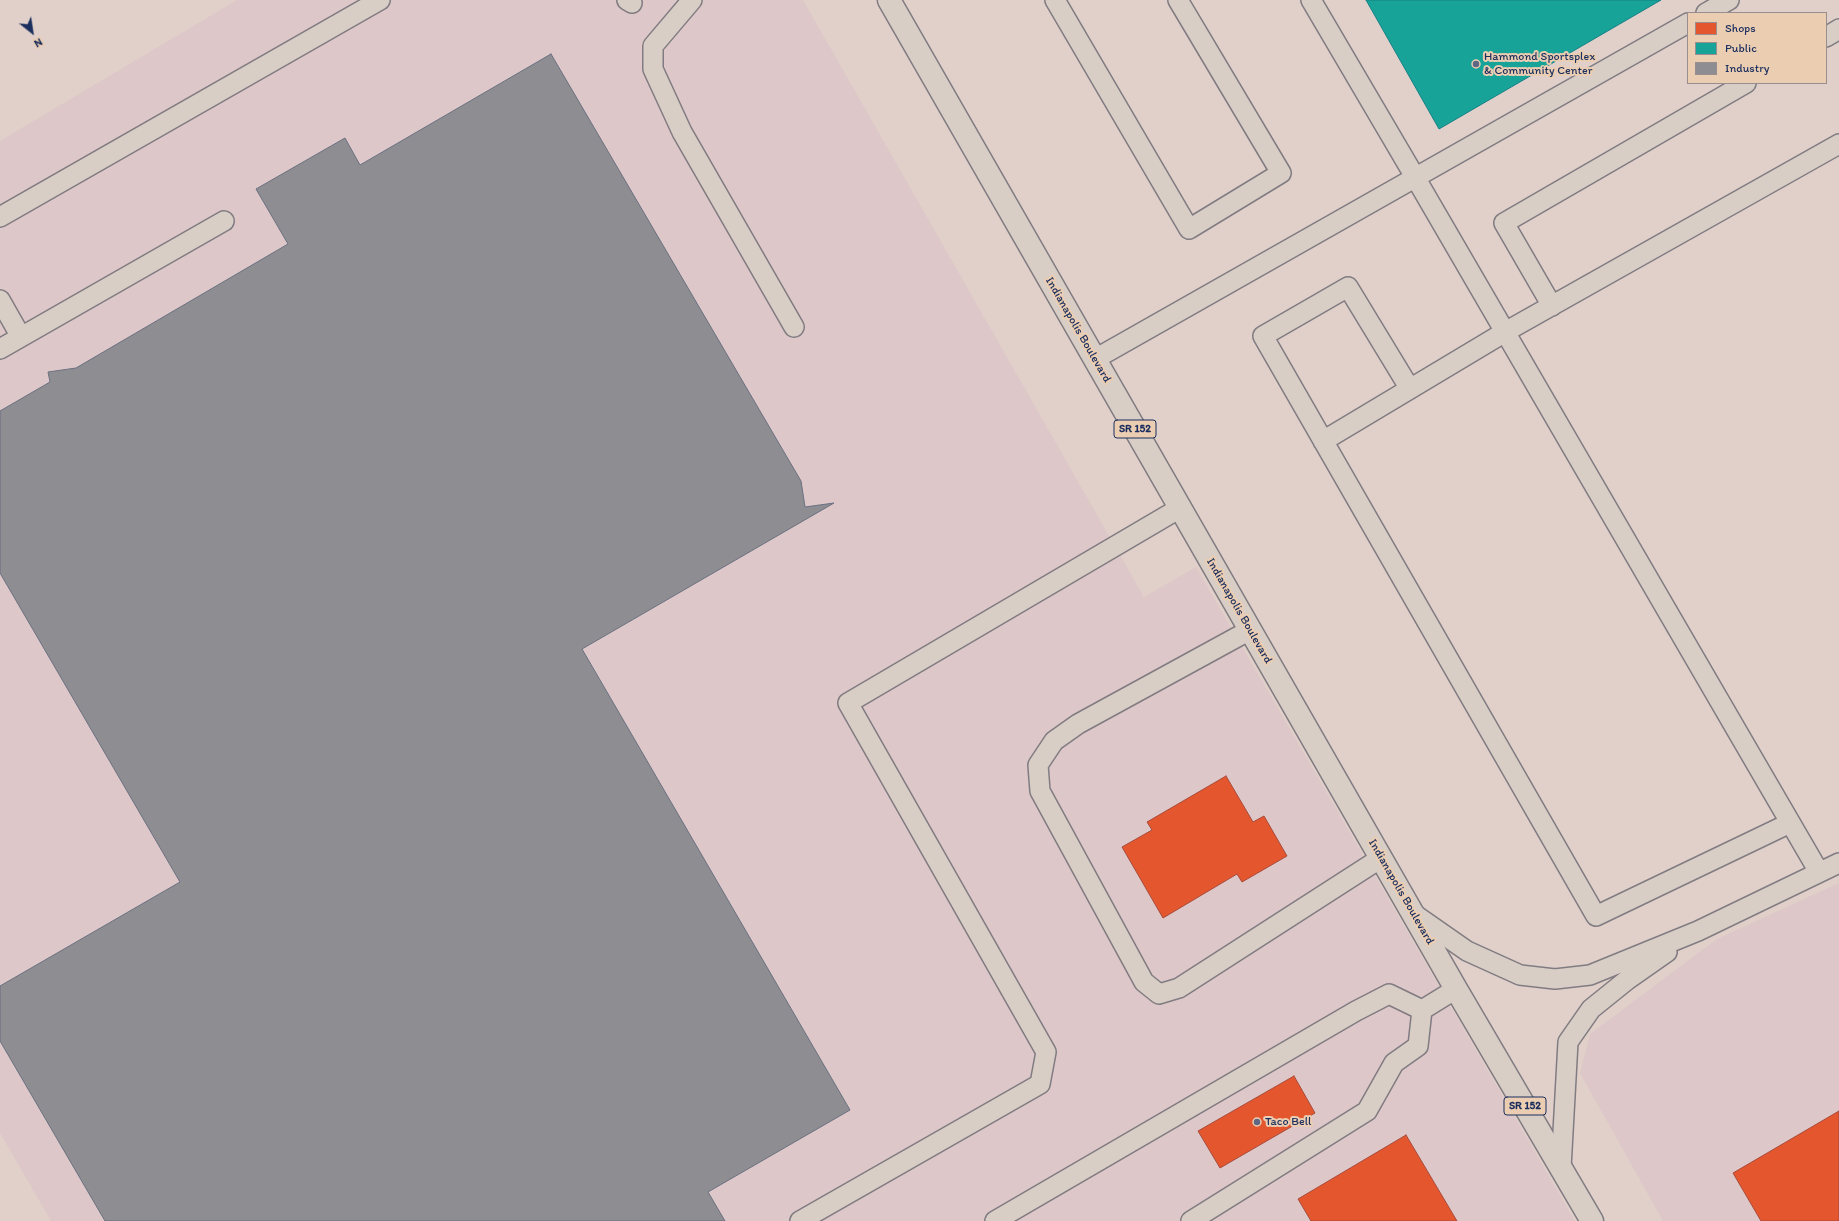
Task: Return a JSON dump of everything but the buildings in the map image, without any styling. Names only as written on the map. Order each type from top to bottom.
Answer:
[{"type":"main road","name":"Indianapolis Boulevard","points":[[889,0],[1456,989],[1561,1168],[1588,1220]]},
{"type":"lane","points":[[0,217],[380,0]]},
{"type":"lane","points":[[692,0],[653,46],[653,70],[682,132],[794,327]]},
{"type":"lane","points":[[1056,0],[1189,229],[1281,173],[1178,0]]},
{"type":"lane","points":[[1311,0],[1819,872]]},
{"type":"lane","points":[[1708,12],[1729,0]]},
{"type":"lane","points":[[1095,359],[1687,24]]},
{"type":"lane","points":[[1827,36],[1839,30]]},
{"type":"lane","points":[[1552,306],[1504,223],[1744,84]]},
{"type":"lane","points":[[1323,441],[1505,332],[1839,144]]},
{"type":"lane","points":[[0,349],[224,221]]},
{"type":"lane","points":[[1410,389],[1348,287],[1263,336],[1596,916],[1790,823]]},
{"type":"lane","points":[[0,300],[21,337]]},
{"type":"lane","points":[[800,1221],[1040,1084],[1046,1052],[848,703],[1180,508]]},
{"type":"lane","points":[[1250,630],[1078,724],[1054,741],[1038,765],[1040,791],[1144,982],[1159,994],[1179,988],[1381,858]]},
{"type":"lane","points":[[1414,914],[1467,951],[1520,975],[1555,978],[1590,975],[1698,931],[1839,862]]},
{"type":"lane","points":[[1561,1168],[1568,1042],[1591,1009],[1627,980],[1698,931]]},
{"type":"lane","points":[[1422,1010],[1456,989]]},
{"type":"lane","points":[[995,1221],[1356,1011],[1389,994],[1422,1010]]},
{"type":"lane","points":[[1191,1221],[1367,1110],[1394,1063],[1418,1046],[1422,1010]]},
{"type":"shaded area","points":[[237,0],[803,0],[1144,597],[1196,567],[1575,1221],[51,1221],[0,1133],[0,141]]},
{"type":"shaded area","points":[[1839,883],[1839,1221],[1663,1221],[1580,1073],[1590,1034],[1717,939]]},
{"type":"place","name":"Hammond Sportsplex & Community Center","points":[[1476,64]]},
{"type":"place","name":"Taco Bell","points":[[1257,1122]]}]
